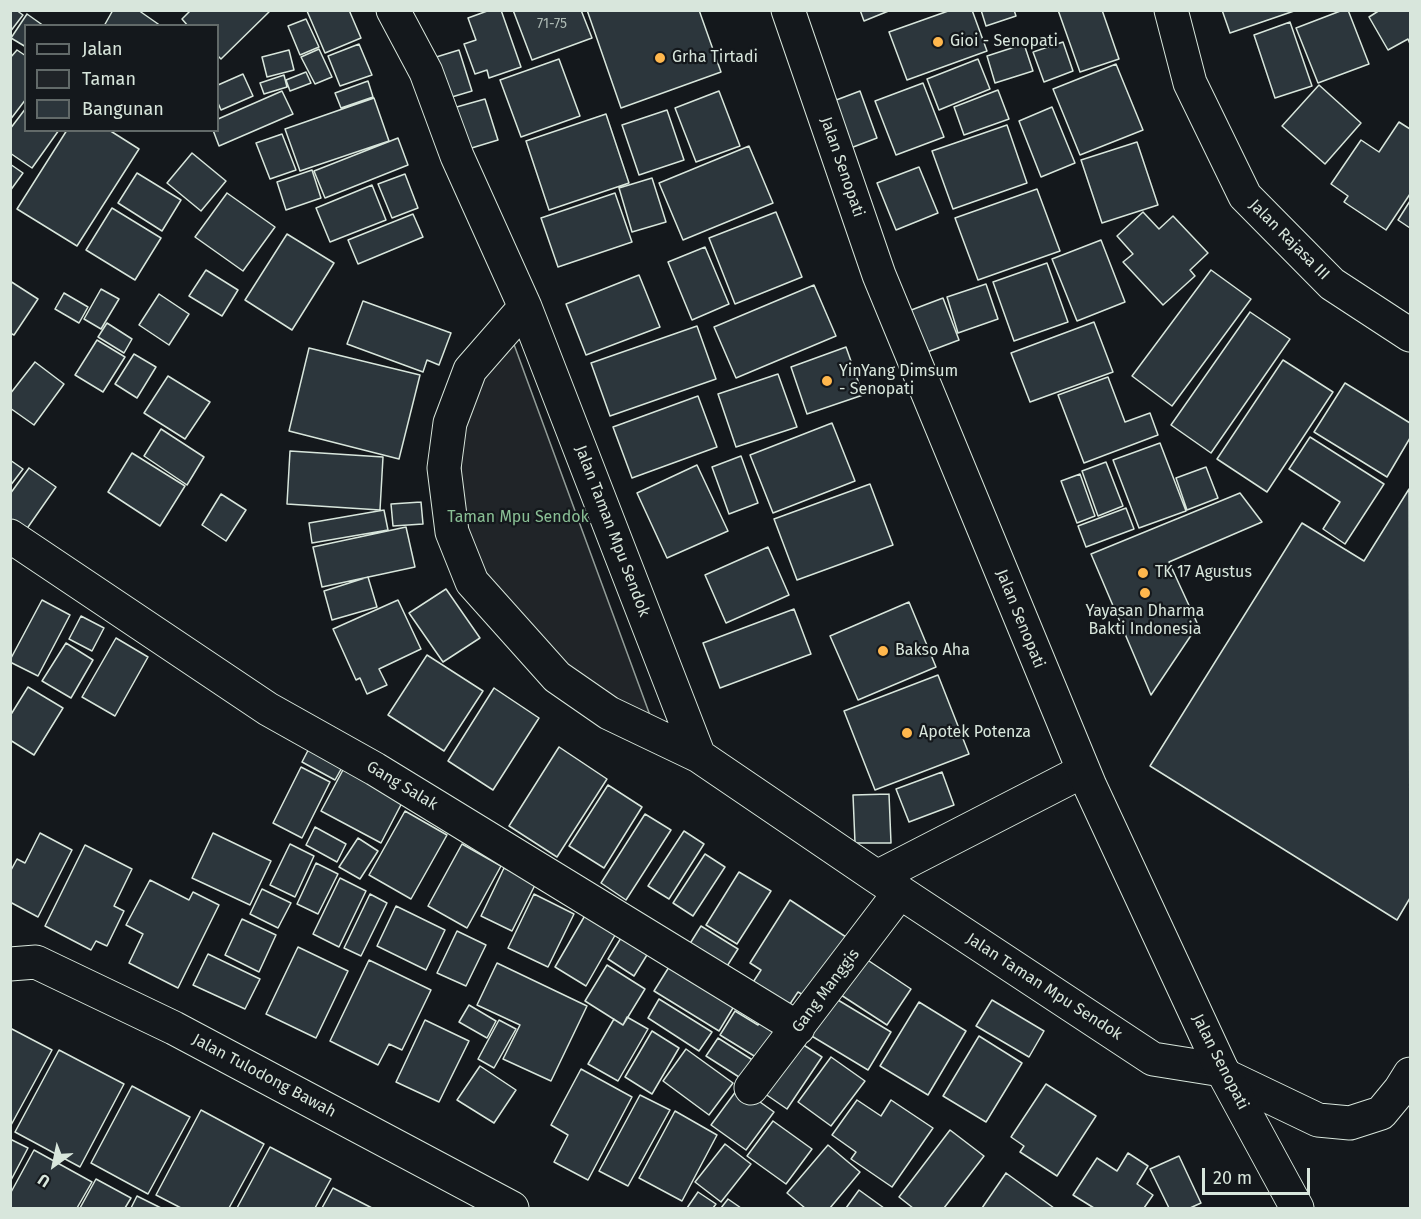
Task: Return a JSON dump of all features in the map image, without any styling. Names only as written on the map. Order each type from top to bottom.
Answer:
[{"type":"street","name":"Jalan Taman Mpu Sendok","points":[[393,10],[426,72],[457,156],[525,307],[699,756]]},
{"type":"street","name":"Jalan Senopati","points":[[788,10],[879,275],[1083,771],[1224,1073],[1296,1208]]},
{"type":"street","name":"Jalan Rajasa III","points":[[1171,10],[1190,83],[1245,196],[1332,284],[1410,335]]},
{"type":"street","name":"Jalan Taman Mpu Sendok","points":[[525,307],[470,370],[450,423],[444,468],[452,532],[472,582],[557,677],[609,713],[699,756],[889,885],[1153,1059],[1224,1073],[1318,1119],[1350,1124],[1380,1113],[1400,1090],[1410,1074]]},
{"type":"street","name":"Gang Salak","points":[[10,536],[268,709],[375,769],[798,1028]]},
{"type":"street","points":[[889,885],[1083,771]]},
{"type":"street","name":"Gang Manggis","points":[[751,1088],[798,1028],[889,885]]},
{"type":"street","name":"Jalan Tulodong Bawah","points":[[10,964],[36,962],[174,1028],[512,1209]]},
{"type":"green space","name":"Taman Mpu Sendok","points":[[512,339],[651,718],[565,671],[482,575],[460,524],[462,427],[478,369]]},
{"type":"building","points":[[10,10],[16,10],[23,15],[10,32]]},
{"type":"building","points":[[113,10],[138,10],[158,24],[105,24]]},
{"type":"building","points":[[191,10],[271,10],[221,59],[219,57],[219,24],[186,24],[182,19]]},
{"type":"building","points":[[349,10],[361,38],[325,53],[307,11]]},
{"type":"building","points":[[490,10],[501,10],[521,67],[489,78],[487,70],[475,74],[464,44],[476,40],[468,18]]},
{"type":"building","points":[[513,10],[581,10],[592,38],[532,60]]},
{"type":"building","name":"Grha Tirtadi","points":[[587,10],[699,10],[721,72],[621,108]]},
{"type":"building","points":[[860,10],[891,10],[864,21]]},
{"type":"building","name":"Gioi - Senopati","points":[[951,10],[972,10],[987,51],[907,80],[889,32]]},
{"type":"building","points":[[981,10],[1014,10],[1016,16],[986,26]]},
{"type":"building","points":[[1058,10],[1102,10],[1119,59],[1080,72]]},
{"type":"building","points":[[1222,10],[1297,10],[1230,33]]},
{"type":"building","points":[[1348,10],[1369,64],[1318,83],[1296,28]]},
{"type":"building","points":[[1380,10],[1410,10],[1410,44],[1408,39],[1388,50],[1369,17]]},
{"type":"building","points":[[27,14],[41,24],[24,24],[24,46],[11,38]]},
{"type":"building","points":[[306,19],[319,47],[300,55],[288,26]]},
{"type":"building","points":[[1290,22],[1312,86],[1275,98],[1254,35]]},
{"type":"building","points":[[1063,42],[1073,71],[1044,82],[1033,52]]},
{"type":"building","points":[[359,44],[372,75],[340,86],[328,56]]},
{"type":"building","points":[[1024,44],[1033,71],[995,83],[987,56]]},
{"type":"building","points":[[319,49],[332,77],[315,84],[301,57]]},
{"type":"building","points":[[17,50],[24,55],[24,102],[10,120],[10,58]]},
{"type":"building","points":[[289,50],[294,70],[267,77],[262,57]]},
{"type":"building","points":[[459,50],[472,91],[445,99],[433,58]]},
{"type":"building","points":[[559,59],[580,116],[521,137],[500,80]]},
{"type":"building","points":[[978,59],[990,89],[939,110],[927,79]]},
{"type":"building","points":[[1116,64],[1143,130],[1080,155],[1053,89]]},
{"type":"building","points":[[306,72],[311,83],[290,91],[286,80]]},
{"type":"building","points":[[243,74],[253,96],[221,110],[219,85]]},
{"type":"building","points":[[284,75],[287,87],[264,94],[260,83]]},
{"type":"building","points":[[368,81],[373,97],[341,108],[335,93]]},
{"type":"building","points":[[923,83],[944,137],[896,155],[875,101]]},
{"type":"building","points":[[1319,85],[1361,123],[1325,164],[1282,126]]},
{"type":"building","points":[[998,90],[1009,119],[964,135],[954,107]]},
{"type":"building","points":[[282,91],[293,114],[219,146],[214,132],[219,132],[219,119]]},
{"type":"building","points":[[719,91],[740,146],[696,162],[675,108]]},
{"type":"building","points":[[860,91],[877,138],[848,149],[831,102]]},
{"type":"building","points":[[374,98],[389,141],[300,171],[285,129]]},
{"type":"building","points":[[485,99],[498,140],[465,150],[453,108]]},
{"type":"building","points":[[1052,107],[1075,163],[1041,177],[1019,121]]},
{"type":"building","points":[[667,110],[684,160],[639,175],[622,125]]},
{"type":"building","points":[[24,111],[24,132],[58,132],[32,168],[10,153],[10,129]]},
{"type":"building","points":[[606,114],[629,183],[549,210],[526,141]]},
{"type":"building","points":[[1399,122],[1410,129],[1410,194],[1386,230],[1344,202],[1348,196],[1331,184],[1361,140],[1379,152]]},
{"type":"building","points":[[1007,125],[1027,183],[953,209],[932,151]]},
{"type":"building","points":[[66,132],[112,132],[139,149],[77,246],[17,209]]},
{"type":"building","points":[[282,134],[296,170],[270,179],[256,143]]},
{"type":"building","points":[[398,138],[408,165],[325,198],[314,171]]},
{"type":"building","points":[[1137,142],[1158,205],[1102,223],[1081,160]]},
{"type":"building","points":[[749,146],[773,203],[683,240],[659,183]]},
{"type":"building","points":[[192,153],[226,181],[201,211],[167,183]]},
{"type":"building","points":[[10,164],[23,173],[10,191]]},
{"type":"building","points":[[919,167],[938,213],[896,230],[877,183]]},
{"type":"building","points":[[312,170],[321,198],[286,210],[277,182]]},
{"type":"building","points":[[137,173],[181,200],[162,231],[118,203]]},
{"type":"building","points":[[405,174],[418,208],[392,218],[378,184]]},
{"type":"building","points":[[652,178],[666,222],[632,232],[619,188]]},
{"type":"building","points":[[372,185],[386,220],[330,242],[316,208]]},
{"type":"building","points":[[1037,189],[1060,251],[978,280],[955,218]]},
{"type":"building","points":[[227,193],[275,227],[243,271],[195,237]]},
{"type":"building","points":[[615,193],[632,242],[558,267],[541,218]]},
{"type":"building","points":[[1410,201],[1410,228],[1398,220]]},
{"type":"building","points":[[112,208],[161,238],[135,280],[86,250]]},
{"type":"building","points":[[776,212],[802,277],[735,304],[709,238]]},
{"type":"building","points":[[1143,212],[1159,229],[1173,216],[1208,253],[1190,270],[1195,276],[1163,305],[1123,262],[1133,254],[1117,236]]},
{"type":"building","points":[[413,214],[423,237],[358,264],[348,240]]},
{"type":"building","points":[[287,234],[334,263],[292,330],[245,300]]},
{"type":"building","points":[[1101,240],[1125,302],[1077,321],[1052,259]]},
{"type":"building","points":[[705,247],[729,304],[692,320],[668,262]]},
{"type":"building","points":[[1047,263],[1068,322],[1014,341],[993,282]]},
{"type":"building","points":[[206,270],[238,290],[222,316],[189,296]]},
{"type":"building","points":[[1211,270],[1251,299],[1172,406],[1132,376]]},
{"type":"building","points":[[639,275],[660,327],[586,355],[566,304]]},
{"type":"building","points":[[10,281],[38,299],[14,335],[10,333]]},
{"type":"building","points":[[986,284],[998,319],[958,333],[947,297]]},
{"type":"building","points":[[814,285],[836,336],[736,378],[714,327]]},
{"type":"building","points":[[101,289],[119,299],[101,329],[84,319]]},
{"type":"building","points":[[64,293],[88,307],[79,323],[55,309]]},
{"type":"building","points":[[159,294],[189,314],[169,345],[139,325]]},
{"type":"building","points":[[943,298],[959,340],[922,354],[906,312]]},
{"type":"building","points":[[363,301],[451,333],[439,365],[427,360],[423,372],[347,344]]},
{"type":"building","points":[[1250,312],[1290,339],[1211,453],[1171,425]]},
{"type":"building","points":[[1094,322],[1113,372],[1030,402],[1011,353]]},
{"type":"building","points":[[107,323],[132,339],[124,353],[98,337]]},
{"type":"building","points":[[697,326],[716,379],[610,416],[591,363]]},
{"type":"building","points":[[97,340],[125,357],[103,392],[75,375]]},
{"type":"building","name":"YinYang Dimsum - Senopati","points":[[846,347],[863,395],[807,414],[791,367]]},
{"type":"building","points":[[309,348],[420,375],[399,459],[289,431]]},
{"type":"building","points":[[134,354],[156,367],[137,398],[115,384]]},
{"type":"building","points":[[1283,360],[1333,392],[1267,492],[1217,459]]},
{"type":"building","points":[[35,362],[64,384],[34,425],[10,408],[10,394]]},
{"type":"building","points":[[778,374],[797,427],[736,447],[718,394]]},
{"type":"building","points":[[168,376],[210,402],[185,439],[144,413]]},
{"type":"building","points":[[1108,377],[1125,422],[1150,413],[1158,435],[1084,463],[1058,395]]},
{"type":"building","points":[[1345,383],[1410,423],[1410,438],[1387,477],[1314,432]]},
{"type":"building","points":[[698,396],[717,447],[632,478],[613,427]]},
{"type":"building","points":[[832,423],[855,481],[773,513],[750,455]]},
{"type":"building","points":[[161,429],[204,457],[187,485],[144,456]]},
{"type":"building","points":[[1310,437],[1384,484],[1345,544],[1323,529],[1340,502],[1289,469]]},
{"type":"building","points":[[1160,443],[1186,511],[1139,528],[1113,460]]},
{"type":"building","points":[[290,451],[383,457],[380,510],[287,504]]},
{"type":"building","points":[[132,453],[185,486],[160,526],[108,492]]},
{"type":"building","points":[[741,456],[758,503],[729,514],[712,467]]},
{"type":"building","points":[[10,460],[23,469],[10,486]]},
{"type":"building","points":[[1106,462],[1123,506],[1098,516],[1082,471]]},
{"type":"building","points":[[697,465],[728,531],[667,558],[637,493]]},
{"type":"building","points":[[1206,467],[1218,498],[1187,510],[1176,478]]},
{"type":"building","points":[[29,468],[56,487],[19,540],[10,534],[10,494]]},
{"type":"building","points":[[1080,474],[1095,516],[1077,523],[1061,481]]},
{"type":"building","points":[[870,484],[893,545],[797,580],[774,519]]},
{"type":"building","points":[[1409,489],[1410,898],[1397,920],[1150,766],[1302,523],[1364,561]]},
{"type":"building","name":"Yayasan Dharma Bakti Indonesia","points":[[1240,493],[1262,522],[1169,562],[1198,625],[1151,695],[1091,554]]},
{"type":"building","points":[[221,494],[246,510],[226,541],[202,525]]},
{"type":"building","points":[[421,502],[423,524],[393,526],[391,504]]},
{"type":"building","points":[[1126,508],[1134,529],[1086,547],[1078,526]]},
{"type":"building","points":[[384,510],[388,530],[312,543],[309,523]]},
{"type":"building","points":[[406,527],[415,567],[322,587],[313,547]]},
{"type":"building","points":[[768,547],[789,595],[726,623],[705,575]]},
{"type":"building","points":[[368,577],[377,607],[332,620],[324,591]]},
{"type":"building","points":[[446,589],[480,638],[443,662],[409,613]]},
{"type":"building","points":[[42,600],[70,615],[38,676],[10,660]]},
{"type":"building","points":[[398,600],[421,649],[379,669],[387,685],[367,694],[360,678],[356,680],[333,629]]},
{"type":"building","name":"Bakso Aha","points":[[909,602],[936,667],[858,700],[830,636]]},
{"type":"building","points":[[794,609],[811,654],[720,688],[703,643]]},
{"type":"building","points":[[81,616],[104,628],[92,651],[69,639]]},
{"type":"building","points":[[116,638],[148,657],[115,716],[82,697]]},
{"type":"building","points":[[66,643],[93,660],[71,698],[42,681]]},
{"type":"building","points":[[427,655],[483,691],[444,751],[388,715]]},
{"type":"building","name":"Apotek Potenza","points":[[938,675],[969,754],[875,790],[844,711]]},
{"type":"building","points":[[28,687],[63,708],[34,755],[10,740],[10,716]]},
{"type":"building","points":[[494,688],[539,718],[493,790],[448,761]]},
{"type":"building","points":[[315,737],[349,755],[335,780],[302,762]]},
{"type":"building","points":[[559,747],[607,779],[557,857],[509,826]]},
{"type":"building","points":[[301,767],[330,782],[302,838],[273,823]]},
{"type":"building","points":[[344,768],[404,799],[381,843],[321,811]]},
{"type":"building","points":[[942,772],[954,805],[909,822],[896,789]]},
{"type":"building","points":[[608,785],[642,807],[604,868],[569,846]]},
{"type":"building","points":[[889,794],[891,843],[855,843],[853,795]]},
{"type":"building","points":[[405,811],[447,835],[411,899],[369,875]]},
{"type":"building","points":[[645,814],[671,830],[626,900],[601,883]]},
{"type":"building","points":[[315,827],[346,844],[337,862],[306,845]]},
{"type":"building","points":[[684,831],[704,844],[669,899],[648,886]]},
{"type":"building","points":[[40,833],[72,850],[38,917],[10,902],[10,872],[17,859],[25,863]]},
{"type":"building","points":[[213,833],[271,861],[250,905],[192,878]]},
{"type":"building","points":[[358,838],[378,851],[360,879],[339,867]]},
{"type":"building","points":[[290,844],[314,856],[295,897],[270,885]]},
{"type":"building","points":[[462,844],[501,866],[467,928],[428,906]]},
{"type":"building","points":[[85,845],[132,869],[114,906],[124,911],[107,946],[96,941],[91,950],[45,926]]},
{"type":"building","points":[[705,854],[725,867],[693,916],[673,903]]},
{"type":"building","points":[[316,863],[338,874],[318,914],[297,904]]},
{"type":"building","points":[[504,868],[536,883],[512,931],[481,916]]},
{"type":"building","points":[[739,872],[771,891],[737,944],[706,925]]},
{"type":"building","points":[[340,878],[366,891],[339,947],[313,934]]},
{"type":"building","points":[[150,880],[189,900],[193,892],[219,905],[178,988],[129,963],[143,934],[126,925]]},
{"type":"building","points":[[262,889],[291,903],[278,928],[250,914]]},
{"type":"building","points":[[370,894],[387,903],[361,956],[344,948]]},
{"type":"building","points":[[534,894],[574,914],[548,967],[508,948]]},
{"type":"building","points":[[790,900],[846,937],[807,997],[798,992],[784,1013],[748,990],[761,970],[750,963]]},
{"type":"building","points":[[396,906],[445,930],[426,970],[377,946]]},
{"type":"building","points":[[587,912],[618,930],[586,986],[555,967]]},
{"type":"building","points":[[242,919],[276,935],[259,972],[225,955]]},
{"type":"building","points":[[701,926],[738,949],[722,974],[686,950]]},
{"type":"building","points":[[457,931],[486,945],[466,986],[437,973]]},
{"type":"building","points":[[624,933],[650,950],[634,976],[608,959]]},
{"type":"building","points":[[298,947],[348,971],[316,1038],[266,1014]]},
{"type":"building","points":[[208,954],[260,979],[245,1009],[193,985]]},
{"type":"building","points":[[674,959],[739,998],[719,1031],[654,991]]},
{"type":"building","points":[[866,959],[911,989],[887,1025],[841,995]]},
{"type":"building","points":[[369,960],[431,990],[402,1050],[389,1044],[378,1065],[330,1041]]},
{"type":"building","points":[[497,963],[587,1006],[551,1081],[503,1059],[520,1025],[477,1005]]},
{"type":"building","points":[[607,965],[645,989],[623,1025],[585,1001]]},
{"type":"building","points":[[828,994],[891,1032],[868,1070],[805,1032]]},
{"type":"building","points":[[659,999],[712,1032],[699,1051],[648,1018]]},
{"type":"building","points":[[992,1000],[1044,1031],[1029,1057],[976,1026]]},
{"type":"building","points":[[919,1002],[966,1031],[928,1095],[880,1066]]},
{"type":"building","points":[[469,1005],[496,1021],[487,1038],[459,1022]]},
{"type":"building","points":[[735,1011],[758,1025],[765,1015],[786,1027],[764,1062],[720,1035]]},
{"type":"building","points":[[627,1017],[648,1029],[618,1081],[588,1064],[614,1019],[623,1025]]},
{"type":"building","points":[[425,1020],[469,1041],[439,1102],[396,1082]]},
{"type":"building","points":[[499,1020],[516,1029],[494,1068],[478,1059]]},
{"type":"building","points":[[10,1028],[52,1050],[10,1127]]},
{"type":"building","points":[[652,1031],[679,1048],[652,1094],[625,1077]]},
{"type":"building","points":[[979,1036],[1022,1063],[986,1122],[943,1096]]},
{"type":"building","points":[[718,1038],[762,1066],[750,1084],[706,1056]]},
{"type":"building","points":[[793,1038],[822,1057],[787,1109],[758,1089]]},
{"type":"building","points":[[686,1049],[733,1083],[709,1115],[663,1081]]},
{"type":"building","points":[[59,1050],[124,1084],[80,1167],[15,1132]]},
{"type":"building","points":[[831,1057],[865,1081],[831,1126],[798,1102]]},
{"type":"building","points":[[480,1066],[516,1090],[494,1123],[457,1100]]},
{"type":"building","points":[[581,1069],[632,1097],[588,1180],[554,1162],[568,1135],[551,1125]]},
{"type":"building","points":[[1046,1084],[1096,1116],[1057,1176],[1020,1152],[1024,1146],[1011,1137]]},
{"type":"building","points":[[132,1086],[190,1117],[148,1194],[91,1163]]},
{"type":"building","points":[[739,1087],[774,1112],[746,1150],[711,1125]]},
{"type":"building","points":[[640,1095],[670,1110],[628,1186],[599,1171]]},
{"type":"building","points":[[857,1100],[881,1116],[891,1100],[933,1128],[892,1187],[851,1159],[856,1152],[832,1135]]},
{"type":"building","points":[[201,1110],[264,1144],[229,1208],[181,1208],[156,1195]]},
{"type":"building","points":[[675,1111],[717,1135],[682,1201],[639,1178]]},
{"type":"building","points":[[773,1121],[812,1149],[786,1184],[747,1156]]},
{"type":"building","points":[[950,1130],[984,1156],[944,1208],[913,1208],[899,1197]]},
{"type":"building","points":[[10,1139],[28,1148],[10,1182]]},
{"type":"building","points":[[725,1144],[751,1164],[721,1202],[695,1182]]},
{"type":"building","points":[[828,1145],[860,1172],[830,1208],[805,1208],[787,1193]]},
{"type":"building","points":[[270,1147],[331,1179],[315,1208],[237,1208]]},
{"type":"building","points":[[34,1150],[92,1182],[77,1208],[10,1208],[10,1194]]},
{"type":"building","points":[[1128,1153],[1148,1166],[1137,1184],[1153,1195],[1144,1208],[1094,1208],[1073,1195],[1097,1158],[1117,1171]]},
{"type":"building","points":[[1179,1156],[1201,1203],[1190,1208],[1169,1208],[1150,1169]]},
{"type":"building","points":[[1006,1173],[1054,1208],[982,1208]]},
{"type":"building","points":[[96,1179],[131,1198],[125,1208],[80,1208]]},
{"type":"building","points":[[333,1188],[372,1208],[322,1208]]},
{"type":"building","points":[[859,1190],[884,1208],[846,1208]]},
{"type":"building","points":[[698,1192],[716,1204],[713,1208],[687,1208]]},
{"type":"building","points":[[137,1196],[161,1208],[131,1208]]},
{"type":"building","points":[[728,1199],[741,1208],[721,1208]]},
{"type":"place","name":"Gioi - Senopati","points":[[938,42]]},
{"type":"place","name":"Grha Tirtadi","points":[[660,58]]},
{"type":"place","name":"YinYang Dimsum - Senopati","points":[[827,381]]},
{"type":"place","name":"TK 17 Agustus","points":[[1143,573]]},
{"type":"place","name":"Yayasan Dharma Bakti Indonesia","points":[[1145,593]]},
{"type":"place","name":"Bakso Aha","points":[[883,651]]},
{"type":"place","name":"Apotek Potenza","points":[[907,733]]}]
